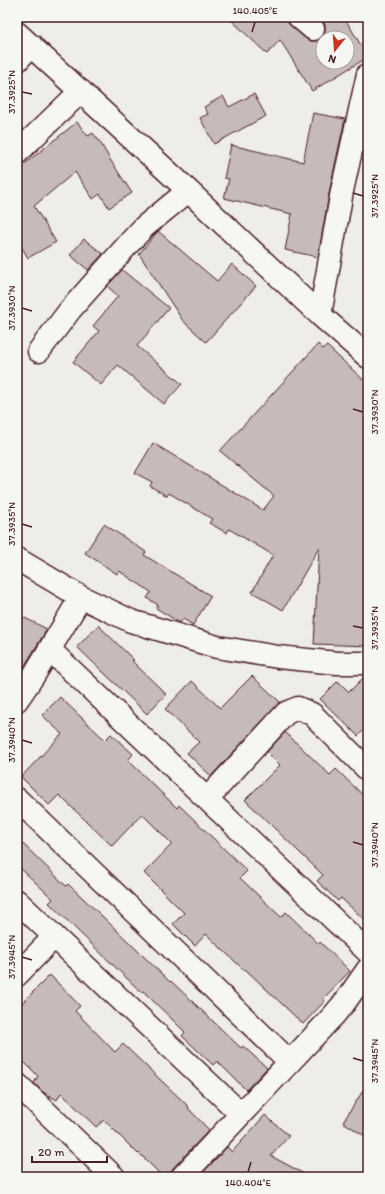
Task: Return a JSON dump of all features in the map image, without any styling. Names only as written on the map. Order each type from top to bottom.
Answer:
[{"type":"street","points":[[22,46],[81,91],[320,315],[368,357]]},
{"type":"street","points":[[320,315],[342,191],[368,74]]},
{"type":"street","points":[[17,153],[81,91]]},
{"type":"street","points":[[39,351],[70,310],[131,241],[144,228],[188,191]]},
{"type":"street","points":[[17,560],[81,597],[131,621],[217,647],[278,657],[337,663],[368,663]]},
{"type":"street","points":[[17,700],[50,650],[81,597]]},
{"type":"street","points":[[50,650],[368,952]]},
{"type":"street","points":[[207,799],[286,713],[298,708],[312,714],[368,770]]},
{"type":"street","points":[[17,800],[290,1062]]},
{"type":"street","points":[[17,901],[241,1114]]},
{"type":"street","points":[[17,976],[54,937]]},
{"type":"street","points":[[182,1177],[333,1016],[345,1002],[368,969]]},
{"type":"street","points":[[17,1084],[114,1177]]},
{"type":"building","points":[[228,17],[287,17],[287,22],[305,38],[315,41],[315,70],[347,70],[312,91],[280,40],[267,54]]},
{"type":"building","points":[[318,17],[344,17],[352,30],[325,30],[325,24]]},
{"type":"building","points":[[355,35],[368,57],[355,65]]},
{"type":"building","points":[[254,94],[266,116],[214,144],[200,118],[208,114],[204,107],[223,96],[229,107]]},
{"type":"building","points":[[313,113],[345,119],[330,188],[318,257],[285,250],[292,214],[224,198],[229,179],[224,178],[231,145],[303,162]]},
{"type":"building","points":[[77,122],[88,136],[93,133],[100,142],[132,193],[109,208],[100,194],[93,199],[75,172],[34,206],[56,242],[28,258],[17,239],[17,170]]},
{"type":"building","points":[[158,231],[217,281],[232,264],[256,286],[206,342],[183,321],[139,254]]},
{"type":"building","points":[[84,239],[103,254],[88,270],[70,255]]},
{"type":"building","points":[[122,270],[169,308],[137,346],[182,384],[164,404],[118,365],[101,385],[73,362],[99,331],[93,326],[118,296],[107,286]]},
{"type":"building","points":[[318,344],[323,349],[327,346],[368,384],[368,646],[314,644],[319,548],[283,610],[252,592],[273,555],[229,529],[227,533],[209,523],[212,519],[169,493],[167,496],[150,486],[152,482],[135,473],[153,443],[263,510],[274,496],[220,451]]},
{"type":"building","points":[[104,524],[146,552],[144,555],[211,596],[193,625],[183,619],[180,623],[156,608],[158,605],[147,598],[151,592],[119,571],[117,574],[85,553]]},
{"type":"building","points":[[17,614],[47,629],[17,678]]},
{"type":"building","points":[[98,625],[166,694],[147,714],[77,647]]},
{"type":"building","points":[[252,676],[280,702],[211,776],[187,753],[199,742],[165,709],[192,681],[220,708]]},
{"type":"building","points":[[365,676],[368,676],[368,726],[358,736],[320,699],[338,681],[349,692]]},
{"type":"building","points":[[60,697],[105,740],[111,734],[133,754],[128,760],[177,808],[179,805],[247,871],[240,878],[281,917],[286,912],[350,971],[323,999],[325,1001],[303,1024],[206,934],[195,946],[173,924],[184,913],[144,873],[172,844],[142,814],[112,846],[59,795],[49,805],[21,777],[62,734],[42,715]]},
{"type":"building","points":[[285,732],[330,775],[336,769],[368,800],[368,923],[341,898],[338,901],[317,881],[323,875],[245,800],[280,765],[267,752]]},
{"type":"building","points":[[17,838],[66,886],[68,884],[241,1048],[243,1046],[267,1068],[246,1090],[217,1061],[213,1065],[182,1036],[185,1032],[143,991],[141,992],[49,903],[53,899],[17,865]]},
{"type":"building","points":[[50,975],[80,1006],[75,1011],[115,1052],[123,1044],[189,1107],[188,1108],[209,1130],[173,1168],[170,1177],[163,1177],[104,1120],[96,1127],[61,1093],[57,1100],[43,1092],[34,1083],[38,1076],[17,1055],[17,1008]]},
{"type":"building","points":[[368,1083],[368,1138],[343,1122]]},
{"type":"building","points":[[265,1115],[289,1136],[271,1156],[310,1177],[199,1177],[227,1147],[232,1152]]}]
